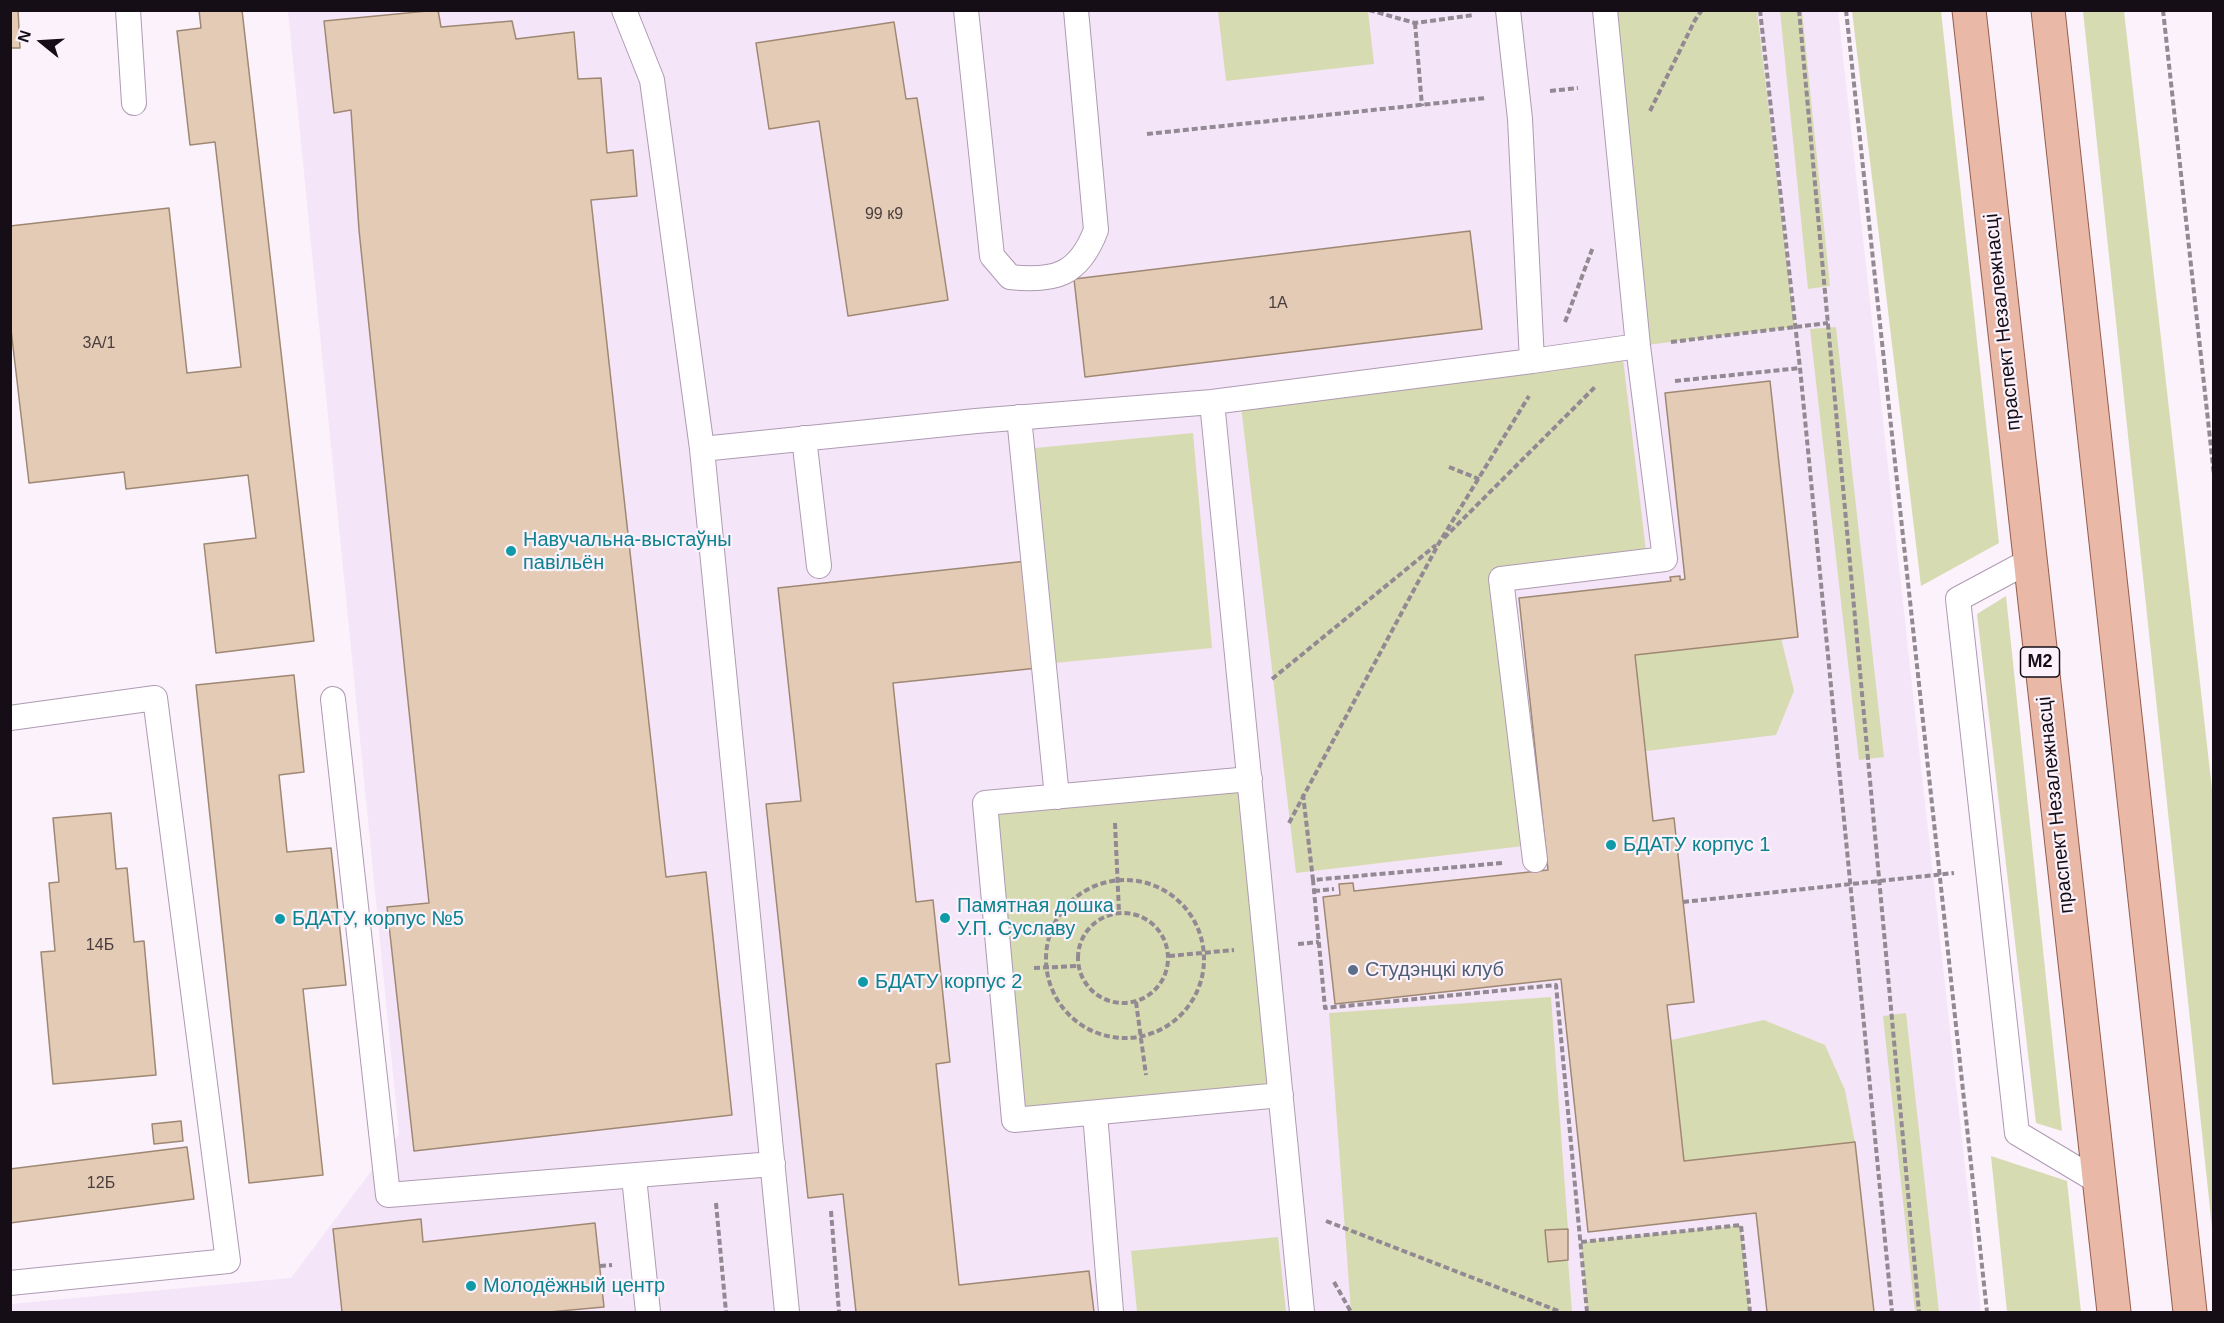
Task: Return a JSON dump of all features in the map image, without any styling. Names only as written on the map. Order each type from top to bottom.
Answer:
[{"type":"main road","name":"праспект Незалежнасці","points":[[1969,10],[2114,1312]]},
{"type":"main road","points":[[2048,10],[2190,1312]]},
{"type":"lane","points":[[128,10],[134,103]]},
{"type":"lane","points":[[624,10],[652,80],[702,449],[787,1312]]},
{"type":"lane","points":[[966,10],[992,256],[1010,277],[1042,280],[1065,271],[1088,252],[1096,230],[1076,10]]},
{"type":"lane","points":[[1535,860],[1501,579],[1665,559],[1638,346],[1605,10]]},
{"type":"lane","points":[[1509,14],[1542,359]]},
{"type":"lane","points":[[702,449],[1019,417],[1212,402],[1638,346]]},
{"type":"lane","points":[[1212,402],[1302,1312]]},
{"type":"lane","points":[[1019,417],[1057,797]]},
{"type":"lane","points":[[804,438],[819,566]]},
{"type":"lane","points":[[2029,561],[1958,599],[2017,1133],[2099,1182]]},
{"type":"lane","points":[[10,718],[155,698],[228,1261],[10,1283]]},
{"type":"lane","points":[[333,699],[388,1195],[634,1177],[772,1164]]},
{"type":"lane","points":[[1250,779],[986,803],[1014,1120],[1281,1095]]},
{"type":"lane","points":[[1095,1113],[1111,1312]]},
{"type":"lane","points":[[634,1177],[648,1312]]},
{"type":"path","points":[[1369,10],[1415,23],[1494,13],[1509,14]]},
{"type":"path","points":[[1621,171],[1702,10]]},
{"type":"path","points":[[1760,10],[1800,368],[1892,1312]]},
{"type":"path","points":[[1799,10],[1878,880],[1920,1312]]},
{"type":"path","points":[[1846,10],[1987,1312]]},
{"type":"path","points":[[2163,10],[2214,475]]},
{"type":"path","points":[[1415,23],[1422,106]]},
{"type":"path","points":[[1147,134],[1612,85]]},
{"type":"path","points":[[1260,883],[1303,793],[1439,543],[1479,479],[1542,359],[1597,237]]},
{"type":"path","points":[[1638,346],[1828,323]]},
{"type":"path","points":[[1643,384],[1800,368]]},
{"type":"path","points":[[1242,703],[1439,543],[1598,384]]},
{"type":"path","points":[[1449,467],[1479,479]]},
{"type":"path","points":[[1114,792],[1119,912]]},
{"type":"path","points":[[1303,793],[1324,1008],[1556,985],[1587,1312]]},
{"type":"path","points":[[1313,880],[1535,860]]},
{"type":"path","points":[[1683,902],[1988,869]]},
{"type":"path","points":[[1118,880],[1143,881],[1166,891],[1185,907],[1198,928],[1204,953],[1203,975],[1195,997],[1181,1015],[1162,1029],[1141,1037],[1115,1038],[1090,1030],[1068,1014],[1053,993],[1046,967],[1051,934],[1057,919],[1072,899],[1094,886],[1118,880]]},
{"type":"path","points":[[1314,891],[1334,889]]},
{"type":"path","points":[[1119,912],[1134,913],[1159,929],[1166,942],[1169,956],[1167,971],[1160,984],[1150,995],[1136,1002],[1121,1004],[1100,996],[1084,980],[1078,966],[1078,951],[1083,936],[1092,924],[1105,916],[1119,912]]},
{"type":"path","points":[[1001,969],[1078,966]]},
{"type":"path","points":[[1136,1002],[1150,1107]]},
{"type":"path","points":[[712,1169],[726,1312]]},
{"type":"path","points":[[1292,1208],[1561,1312]]},
{"type":"path","points":[[831,1211],[839,1312]]},
{"type":"path","points":[[1581,1242],[1741,1225],[1750,1312]]},
{"type":"shaded area","points":[[288,11],[1838,11],[1981,1312],[11,1312],[11,1304],[291,1278],[399,1134]]},
{"type":"green space","points":[[1218,11],[1368,11],[1374,64],[1226,81]]},
{"type":"green space","points":[[1609,11],[1757,11],[1795,327],[1638,346]]},
{"type":"green space","points":[[1780,11],[1802,11],[1830,286],[1808,289]]},
{"type":"green space","points":[[1852,11],[1941,11],[1999,543],[1921,586]]},
{"type":"green space","points":[[2083,11],[2124,11],[2213,798],[2213,1237]]},
{"type":"green space","points":[[1836,327],[1884,757],[1859,760],[1810,329]]},
{"type":"green space","points":[[1623,359],[1647,559],[1500,576],[1532,845],[1296,873],[1241,406]]},
{"type":"green space","points":[[1193,433],[1212,648],[1054,663],[1035,448]]},
{"type":"green space","points":[[2006,596],[2062,1131],[2036,1123],[1977,614]]},
{"type":"green space","points":[[1781,638],[1794,691],[1776,735],[1646,751],[1635,655]]},
{"type":"green space","points":[[1250,779],[1281,1095],[1014,1120],[985,803]]},
{"type":"green space","points":[[1551,997],[1568,1229],[1545,1230],[1548,1261],[1568,1260],[1572,1312],[1351,1312],[1329,1013]]},
{"type":"green space","points":[[1906,1013],[1939,1312],[1915,1312],[1883,1016]]},
{"type":"green space","points":[[1764,1020],[1825,1045],[1845,1090],[1855,1142],[1684,1161],[1671,1040]]},
{"type":"green space","points":[[1991,1156],[2067,1181],[2081,1312],[2007,1312]]},
{"type":"green space","points":[[1741,1225],[1750,1312],[1587,1312],[1581,1242]]},
{"type":"green space","points":[[1278,1237],[1286,1312],[1137,1312],[1131,1251]]},
{"type":"building","points":[[10,10],[18,10],[20,48],[10,48]]},
{"type":"building","points":[[199,10],[242,10],[314,641],[216,653],[204,544],[256,538],[248,475],[126,489],[124,472],[29,483],[10,321],[10,226],[169,208],[187,373],[241,367],[215,142],[190,145],[177,31],[201,28]]},
{"type":"building","name":"Навучальна-выстаўны павільён","points":[[438,10],[441,27],[512,21],[516,39],[574,32],[578,79],[601,78],[607,153],[633,150],[637,196],[591,200],[666,877],[706,872],[732,1115],[414,1151],[387,907],[429,903],[359,230],[351,110],[334,113],[324,21]]},
{"type":"building","points":[[894,22],[906,99],[917,98],[948,300],[848,316],[819,121],[769,129],[756,43]]},
{"type":"building","points":[[1470,231],[1482,329],[1085,377],[1074,279]]},
{"type":"building","name":"БДАТУ корпус 1","points":[[1770,381],[1798,637],[1635,655],[1653,821],[1674,818],[1694,1002],[1667,1005],[1684,1161],[1855,1142],[1874,1312],[1767,1312],[1756,1213],[1588,1232],[1561,979],[1335,1004],[1323,897],[1340,895],[1339,884],[1353,883],[1354,891],[1548,870],[1519,598],[1671,581],[1670,577],[1680,576],[1680,580],[1685,579],[1665,393]]},
{"type":"building","name":"БДАТУ корпус 2","points":[[1027,561],[1038,668],[893,683],[916,902],[933,900],[950,1062],[936,1064],[959,1285],[1089,1271],[1094,1312],[856,1312],[843,1194],[808,1198],[766,804],[801,801],[778,588]]},
{"type":"building","name":"БДАТУ, корпус №5","points":[[294,675],[304,772],[279,775],[287,852],[331,848],[346,985],[303,989],[323,1175],[249,1183],[196,685]]},
{"type":"building","points":[[111,813],[116,869],[127,868],[134,942],[144,941],[156,1075],[53,1084],[41,952],[55,951],[49,883],[59,882],[53,818]]},
{"type":"building","points":[[181,1121],[183,1141],[154,1144],[152,1124]]},
{"type":"building","points":[[187,1147],[194,1199],[10,1223],[10,1169]]},
{"type":"building","name":"Молодёжный центр","points":[[421,1219],[423,1242],[595,1223],[604,1307],[549,1312],[342,1312],[333,1229]]},
{"type":"building","points":[[1568,1229],[1568,1260],[1548,1262],[1545,1230]]},
{"type":"place","name":"Навучальна-выстаўны павільён","points":[[511,551]]},
{"type":"place","name":"БДАТУ корпус 1","points":[[1611,845]]},
{"type":"place","name":"Памятная дошка У.П. Суславу","points":[[945,918]]},
{"type":"place","name":"БДАТУ, корпус №5","points":[[280,919]]},
{"type":"place","name":"Студэнцкі клуб","points":[[1353,970]]},
{"type":"place","name":"БДАТУ корпус 2","points":[[863,982]]},
{"type":"place","name":"Молодёжный центр","points":[[471,1286]]}]
